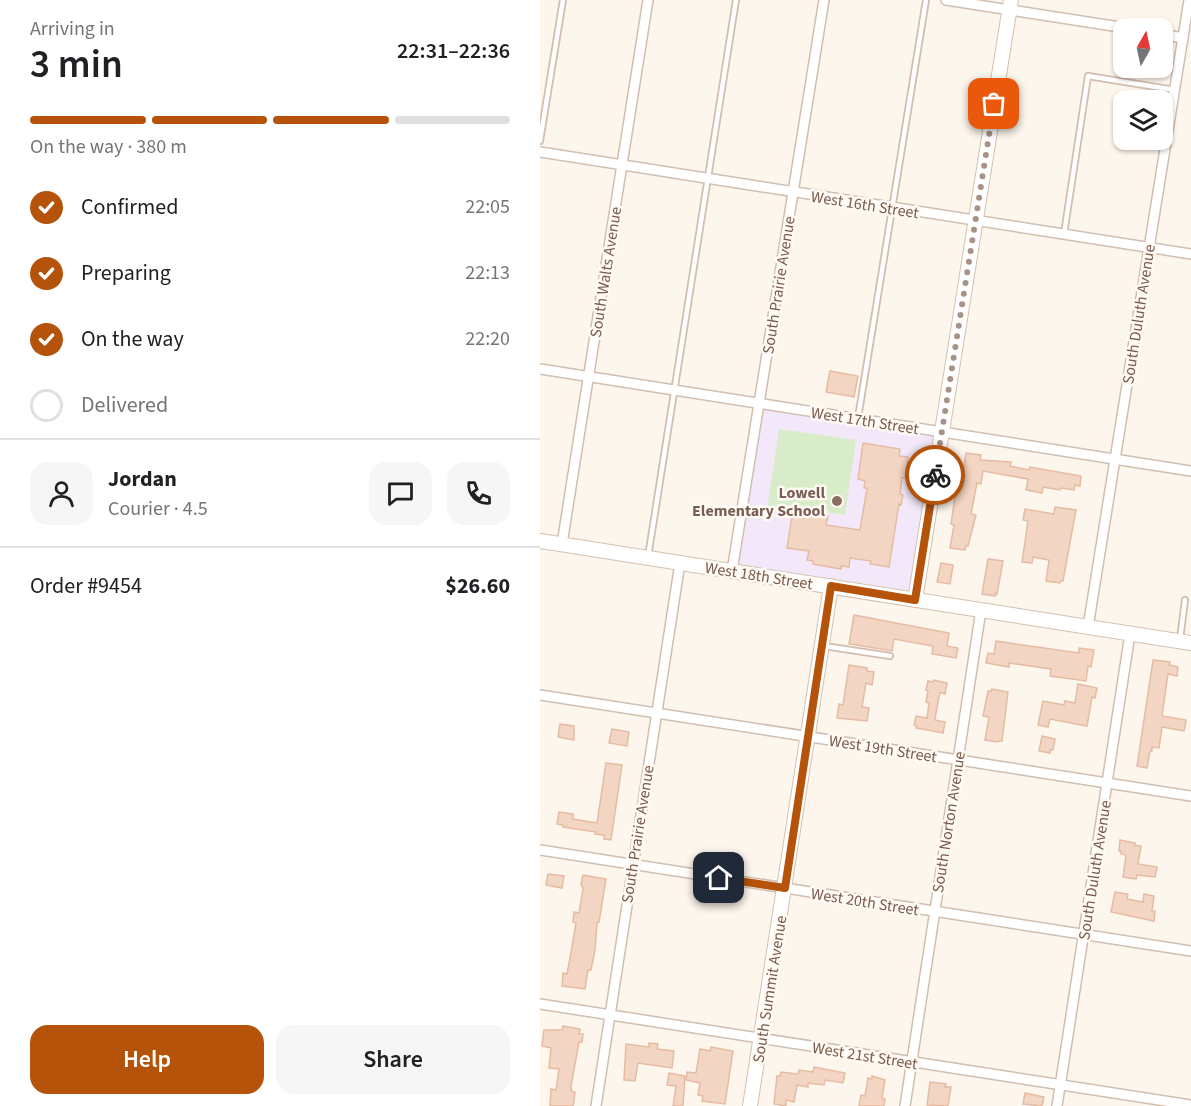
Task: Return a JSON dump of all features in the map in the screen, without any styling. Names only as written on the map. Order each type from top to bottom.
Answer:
[{"type":"street","name":"South Walts Avenue","points":[[562,544],[648,0]]},
{"type":"street","name":"South Prairie Avenue","points":[[732,571],[824,0]]},
{"type":"street","points":[[946,0],[1010,5],[1113,25]]},
{"type":"street","name":"South Duluth Avenue","points":[[1088,627],[1189,0]]},
{"type":"street","points":[[915,600],[1010,5]]},
{"type":"street","points":[[1173,36],[1183,38]]},
{"type":"street","name":"West 16th Street","points":[[540,152],[1191,254]]},
{"type":"street","name":"West 17th Street","points":[[540,369],[1191,471]]},
{"type":"street","name":"West 18th Street","points":[[540,541],[1185,642]]},
{"type":"street","name":"South Prairie Avenue","points":[[596,1106],[680,563]]},
{"type":"street","name":"South Summit Avenue","points":[[750,1106],[831,586]]},
{"type":"street","name":"South Norton Avenue","points":[[905,1106],[981,610]]},
{"type":"street","name":"South Duluth Avenue","points":[[1057,1106],[1130,634]]},
{"type":"street","name":"West 19th Street","points":[[540,694],[1191,796]]},
{"type":"street","name":"West 20th Street","points":[[540,850],[1191,951]]},
{"type":"street","name":"West 21st Street","points":[[540,1004],[1191,1105]]},
{"type":"lane","points":[[540,141],[563,0]]},
{"type":"lane","points":[[648,558],[736,0]]},
{"type":"lane","points":[[858,419],[926,0]]},
{"type":"lane","points":[[1064,234],[1088,76],[1174,90]]},
{"type":"lane","points":[[1185,600],[1185,642]]},
{"type":"lane","points":[[822,646],[890,656]]},
{"type":"shaded area","name":"Lowell Elementary School","points":[[760,403],[941,432],[915,600],[732,571]]},
{"type":"green space","points":[[779,429],[856,440],[845,515],[828,513],[828,509],[797,505],[795,514],[767,510]]},
{"type":"building","points":[[830,371],[858,376],[854,397],[826,392]]},
{"type":"building","points":[[863,443],[900,449],[899,456],[908,457],[905,478],[902,478],[900,494],[903,495],[901,505],[899,504],[889,567],[850,558],[849,567],[841,566],[841,569],[813,564],[813,561],[807,560],[809,551],[787,548],[792,516],[804,518],[804,515],[810,516],[810,513],[828,516],[826,525],[860,530],[867,488],[864,488],[865,481],[858,479]]},
{"type":"building","points":[[966,453],[981,455],[980,460],[1011,462],[1010,466],[1029,470],[1030,467],[1081,476],[1080,486],[1075,485],[1074,490],[1043,487],[1042,493],[1026,490],[1028,479],[983,471],[981,484],[977,483],[971,514],[976,515],[968,546],[965,550],[950,548],[959,471],[963,472]]},
{"type":"building","points":[[1055,507],[1076,510],[1063,581],[1060,583],[1046,581],[1049,560],[1033,557],[1032,563],[1022,562],[1028,521],[1023,520],[1025,509],[1054,514]]},
{"type":"building","points":[[988,559],[1003,561],[995,596],[982,594]]},
{"type":"building","points":[[941,563],[953,565],[950,584],[937,582]]},
{"type":"building","points":[[854,615],[949,633],[947,646],[958,648],[956,658],[932,654],[933,646],[894,639],[892,651],[849,644]]},
{"type":"building","points":[[996,641],[1079,653],[1079,648],[1094,650],[1091,667],[1088,666],[1086,681],[1050,676],[1051,669],[1009,663],[1009,667],[986,663],[988,653],[994,654]]},
{"type":"building","points":[[1153,660],[1170,662],[1169,665],[1178,667],[1177,676],[1168,674],[1162,716],[1186,720],[1184,731],[1162,727],[1159,748],[1152,747],[1147,768],[1137,766]]},
{"type":"building","points":[[849,665],[867,668],[867,671],[874,672],[872,685],[866,683],[862,707],[869,708],[867,721],[837,718],[839,704],[843,705]]},
{"type":"building","points":[[934,680],[947,683],[945,694],[940,692],[935,718],[935,720],[945,722],[943,733],[916,728],[917,726],[914,725],[916,716],[927,718],[929,703],[926,702],[928,691],[926,690],[928,681],[933,682]]},
{"type":"building","points":[[1078,684],[1097,688],[1095,698],[1092,697],[1087,726],[1050,719],[1048,727],[1038,725],[1043,701],[1064,705],[1065,701],[1075,703]]},
{"type":"building","points":[[992,689],[1008,692],[1002,741],[998,742],[985,740],[989,717],[983,716],[988,691]]},
{"type":"building","points":[[560,724],[574,726],[574,740],[558,737]]},
{"type":"building","points":[[612,729],[629,732],[627,746],[609,743]]},
{"type":"building","points":[[1042,736],[1055,739],[1053,750],[1050,750],[1050,753],[1039,751]]},
{"type":"building","points":[[606,763],[622,765],[611,840],[604,839],[604,835],[595,834],[596,832],[557,824],[559,812],[573,814],[573,819],[597,823]]},
{"type":"building","points":[[1120,840],[1141,846],[1138,864],[1157,867],[1155,877],[1137,875],[1136,879],[1123,877],[1126,855],[1119,851]]},
{"type":"building","points":[[548,874],[564,876],[562,888],[546,885]]},
{"type":"building","points":[[583,875],[606,879],[597,923],[595,950],[591,970],[588,970],[585,989],[562,986],[563,973],[567,974],[576,923],[573,922],[574,912],[579,913]]},
{"type":"building","points":[[1115,892],[1128,894],[1127,899],[1143,902],[1144,894],[1154,896],[1152,911],[1155,911],[1154,921],[1111,912]]},
{"type":"building","points":[[563,1026],[580,1029],[579,1034],[583,1034],[582,1042],[579,1042],[571,1086],[572,1092],[575,1092],[574,1101],[573,1106],[550,1106],[551,1089],[556,1090],[559,1069],[549,1068],[551,1048],[542,1046],[544,1030],[562,1030]]},
{"type":"building","points":[[649,1043],[658,1044],[657,1049],[674,1051],[672,1068],[638,1063],[635,1081],[624,1080],[626,1044],[649,1047]]},
{"type":"building","points":[[711,1047],[733,1051],[725,1104],[702,1101],[703,1096],[698,1095],[700,1083],[686,1080],[687,1072],[696,1073],[700,1049],[710,1051]]},
{"type":"building","points":[[814,1067],[845,1073],[843,1083],[825,1080],[824,1085],[808,1083],[808,1087],[797,1085],[794,1102],[786,1100],[786,1106],[774,1104],[777,1076],[780,1076],[781,1072],[798,1074],[799,1070],[813,1072]]},
{"type":"building","points":[[669,1073],[685,1076],[683,1106],[673,1106],[676,1086],[667,1085]]},
{"type":"building","points":[[872,1076],[885,1080],[882,1098],[885,1099],[884,1106],[859,1106],[861,1095],[865,1096],[868,1078],[872,1079]]},
{"type":"building","points":[[930,1082],[951,1087],[948,1106],[927,1105]]},
{"type":"building","points":[[1025,1093],[1044,1097],[1042,1106],[1023,1104]]},
{"type":"way so far","points":[[935,475],[994,104]]},
{"type":"place","name":"Lowell Elementary School","points":[[837,501]]},
{"type":"route","points":[[719,878],[785,888],[831,586],[915,600],[935,475]]}]
